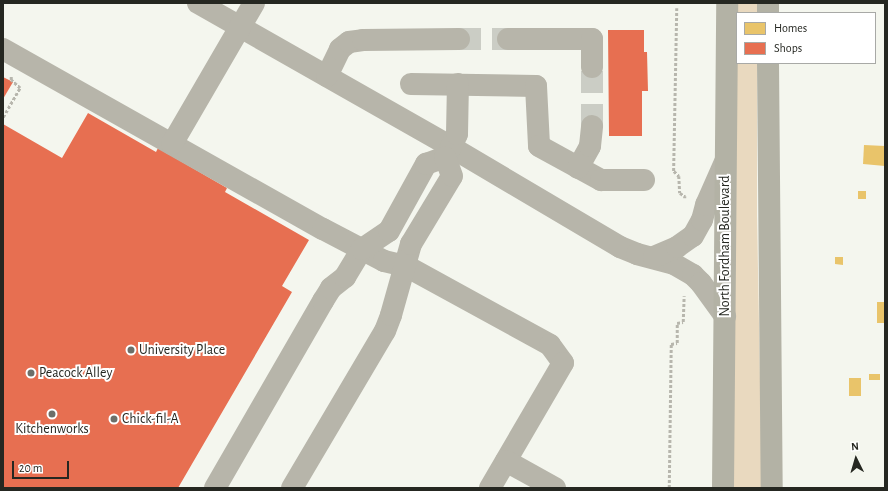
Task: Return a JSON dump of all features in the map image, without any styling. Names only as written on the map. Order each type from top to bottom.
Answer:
[{"type":"highway","name":"North Fordham Boulevard","points":[[722,488],[725,316],[727,3]]},
{"type":"highway","points":[[768,64],[772,488]]},
{"type":"lane","points":[[198,3],[327,76],[448,152],[620,247],[637,254],[654,257],[674,264],[692,275],[701,283],[725,316]]},
{"type":"lane","points":[[172,144],[254,3]]},
{"type":"lane","points":[[327,76],[340,49],[349,42],[363,40],[460,39]]},
{"type":"lane","points":[[508,39],[592,39],[592,68]]},
{"type":"lane","points":[[3,49],[323,229],[384,261],[406,266],[550,345],[563,363],[490,488]]},
{"type":"lane","points":[[411,84],[536,86],[539,146],[601,180],[644,180]]},
{"type":"lane","points":[[216,488],[322,301],[331,288],[345,277],[362,249],[390,231],[426,164],[448,152],[457,134],[458,84]]},
{"type":"lane","points":[[578,168],[590,146],[592,126]]},
{"type":"lane","points":[[292,488],[385,331],[406,266],[411,244],[452,176],[448,152]]},
{"type":"lane","points":[[654,257],[677,247],[693,236],[702,220],[706,205],[725,162]]},
{"type":"lane","points":[[506,461],[555,488]]},
{"type":"path","points":[[677,8],[674,171],[679,176],[680,193],[685,196],[686,202]]},
{"type":"path","points":[[3,117],[20,88],[11,80],[11,73]]},
{"type":"path","points":[[669,488],[671,344],[677,343],[678,323],[683,322],[684,296],[690,295]]},
{"type":"shaded area","points":[[737,3],[758,3],[758,12],[737,12]]},
{"type":"shaded area","points":[[736,64],[757,64],[757,215],[762,488],[732,488]]},
{"type":"building: Homes","points":[[864,145],[885,146],[885,166],[863,164]]},
{"type":"building: Homes","points":[[858,191],[866,191],[866,199],[858,199]]},
{"type":"building: Homes","points":[[835,257],[843,257],[843,265],[835,264]]},
{"type":"building: Homes","points":[[877,302],[885,302],[885,323],[877,323]]},
{"type":"building: Homes","points":[[869,374],[880,374],[880,380],[869,380]]},
{"type":"building: Homes","points":[[849,378],[861,378],[861,396],[849,396]]},
{"type":"building: Shops","points":[[608,30],[644,30],[644,52],[647,52],[648,91],[642,91],[642,136],[609,136]]},
{"type":"building: Shops","points":[[3,77],[13,82],[3,99]]},
{"type":"building: Shops","name":"University Place","points":[[88,113],[156,152],[158,148],[227,188],[225,192],[309,240],[282,286],[292,292],[178,488],[3,488],[3,124],[62,158]]},
{"type":"tunnel","points":[[459,39],[508,39]]},
{"type":"tunnel","points":[[592,67],[592,126]]},
{"type":"place","name":"University Place","points":[[131,350]]},
{"type":"place","name":"Peacock Alley","points":[[31,373]]},
{"type":"place","name":"Kitchenworks","points":[[52,414]]},
{"type":"place","name":"Chick-fil-A","points":[[114,419]]}]
